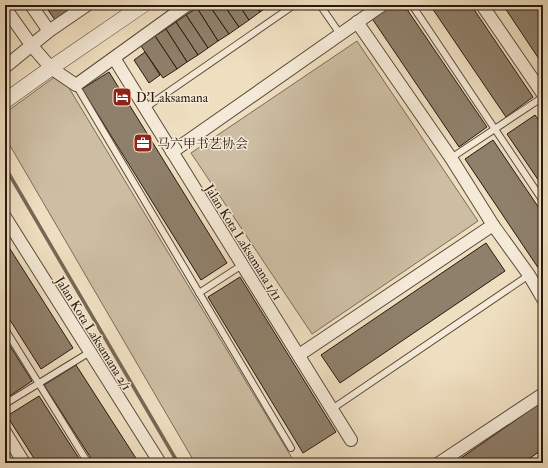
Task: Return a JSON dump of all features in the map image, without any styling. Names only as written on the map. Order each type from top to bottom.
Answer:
[{"type":"street","points":[[31,5],[49,31]]},
{"type":"street","points":[[7,61],[32,46],[49,31],[87,5]]},
{"type":"street","points":[[5,101],[143,5]]},
{"type":"street","points":[[5,8],[32,46],[51,68],[76,85],[187,5]]},
{"type":"street","points":[[172,152],[382,5]]},
{"type":"street","points":[[482,5],[543,94]]},
{"type":"street","points":[[357,22],[451,158],[493,225],[529,275],[543,299]]},
{"type":"street","name":"Jalan Kota Laksamana 1/11","points":[[114,58],[351,440]]},
{"type":"street","name":"Jalan Kota Laksamana 2/1","points":[[5,217],[160,463]]},
{"type":"street","points":[[299,355],[493,225]]},
{"type":"street","points":[[439,463],[543,394]]},
{"type":"street","points":[[5,432],[24,463]]},
{"type":"lane","points":[[145,108],[294,5]]},
{"type":"lane","points":[[320,5],[340,34]]},
{"type":"lane","points":[[412,5],[494,130],[543,201]]},
{"type":"lane","points":[[76,85],[291,448]]},
{"type":"lane","points":[[451,158],[543,97]]},
{"type":"lane","points":[[199,293],[242,265]]},
{"type":"lane","points":[[332,409],[529,275]]},
{"type":"lane","points":[[5,329],[88,463]]},
{"type":"lane","points":[[5,404],[90,352]]},
{"type":"shaded area","points":[[357,41],[478,221],[312,334],[191,153]]},
{"type":"shaded area","points":[[60,73],[295,463],[195,463],[5,137],[5,113]]},
{"type":"building","points":[[49,5],[76,5],[55,20],[46,7]]},
{"type":"building","points":[[202,5],[209,5],[229,34],[218,41],[197,8]]},
{"type":"building","points":[[209,5],[224,5],[239,27],[229,34]]},
{"type":"building","points":[[224,5],[239,5],[249,20],[239,27]]},
{"type":"building","points":[[239,5],[255,5],[260,12],[249,20]]},
{"type":"building","points":[[255,5],[270,5],[260,12]]},
{"type":"building","points":[[383,5],[404,5],[487,127],[459,147],[369,14]]},
{"type":"building","points":[[430,5],[471,5],[533,97],[506,117]]},
{"type":"building","points":[[503,5],[543,5],[543,65]]},
{"type":"building","points":[[197,8],[218,41],[208,48],[186,15]]},
{"type":"building","points":[[186,15],[208,48],[198,55],[176,22]]},
{"type":"building","points":[[176,22],[198,55],[187,62],[166,29]]},
{"type":"building","points":[[166,29],[187,62],[177,69],[155,36]]},
{"type":"building","points":[[155,36],[177,69],[163,78],[141,46]]},
{"type":"building","points":[[145,52],[160,75],[149,83],[134,60]]},
{"type":"building","points":[[109,72],[227,263],[201,280],[82,89]]},
{"type":"building","points":[[535,115],[543,126],[543,187],[507,134]]},
{"type":"building","points":[[493,140],[543,214],[543,275],[465,159]]},
{"type":"building","points":[[5,241],[73,348],[41,369],[5,312]]},
{"type":"building","points":[[486,243],[505,271],[340,383],[321,355]]},
{"type":"building","points":[[240,277],[336,432],[303,453],[208,297]]},
{"type":"building","points":[[5,338],[32,381],[5,399]]},
{"type":"building","points":[[76,365],[139,463],[94,463],[44,385]]},
{"type":"building","points":[[39,396],[82,463],[37,463],[7,416]]},
{"type":"building","points":[[543,401],[543,449],[523,463],[454,463]]},
{"type":"waterway","points":[[5,167],[178,463]]},
{"type":"place","name":"D’Laksamana","points":[[122,97]]},
{"type":"place","name":"马六甲书艺协会","points":[[143,143]]}]
